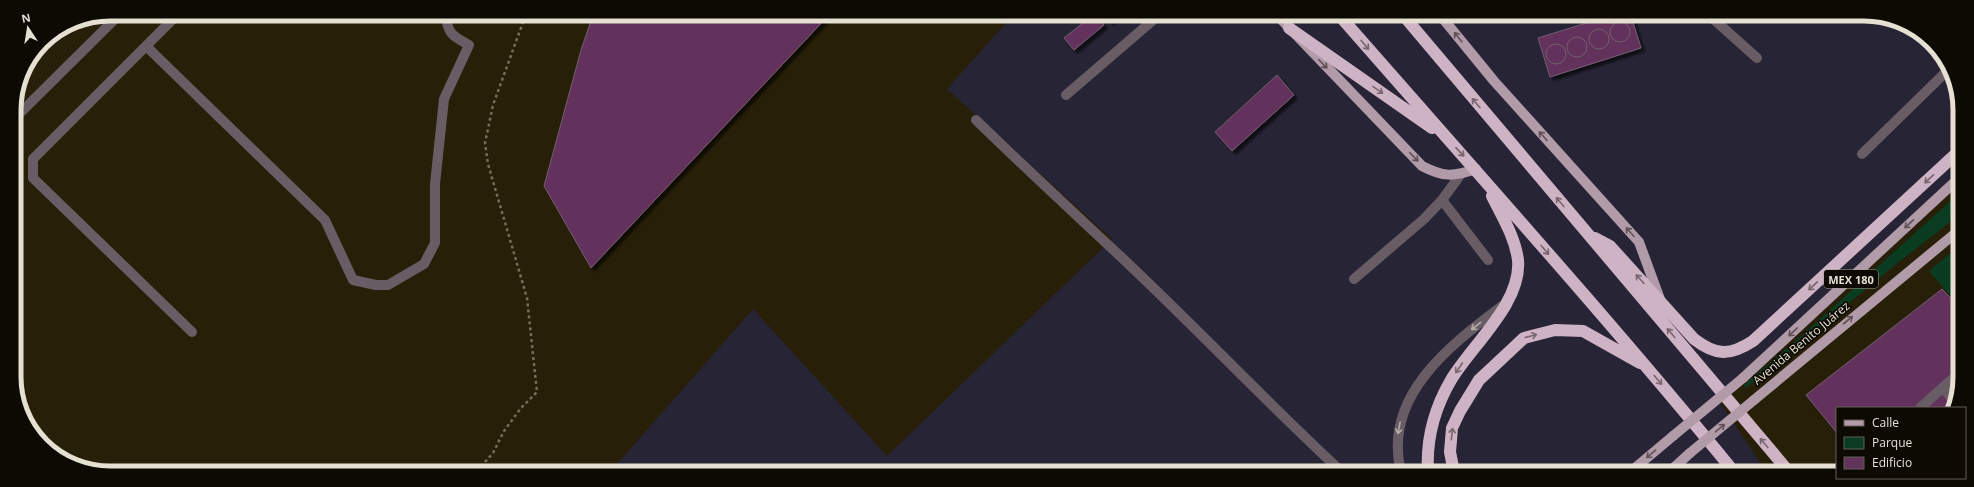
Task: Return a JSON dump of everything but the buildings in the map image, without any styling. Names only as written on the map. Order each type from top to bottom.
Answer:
[{"type":"highway","points":[[1344,21],[1476,169],[1483,180],[1516,249],[1518,262],[1517,278],[1507,303],[1466,357],[1440,401],[1430,430],[1427,452],[1428,466]]},
{"type":"highway","points":[[1408,21],[1784,466]]},
{"type":"highway","points":[[1289,28],[1448,139]]},
{"type":"highway","points":[[1585,232],[1610,246],[1702,346],[1717,352],[1725,353],[1744,347],[1753,341],[1953,157]]},
{"type":"highway","points":[[1483,180],[1648,367],[1729,466]]},
{"type":"highway","points":[[1453,466],[1450,452],[1452,428],[1460,411],[1479,380],[1524,338],[1555,330],[1583,331],[1648,367]]},
{"type":"main road","points":[[1283,21],[1422,166],[1439,175],[1461,174],[1476,169]]},
{"type":"main road","points":[[1445,21],[1494,81],[1639,242],[1663,305]]},
{"type":"main road","name":"Avenida Benito Juárez","points":[[1637,466],[1743,378],[1953,183]]},
{"type":"main road","name":"Avenida Benito Juárez","points":[[1676,466],[1953,235]]},
{"type":"street","points":[[21,112],[113,21]]},
{"type":"street","points":[[171,21],[33,159],[33,178],[192,332]]},
{"type":"street","points":[[146,46],[325,220],[353,280],[376,285],[388,285],[424,264],[435,243],[435,184],[444,99],[469,45],[452,36],[447,21]]},
{"type":"street","points":[[1066,95],[1152,21]]},
{"type":"street","points":[[1716,21],[1757,58]]},
{"type":"street","points":[[1862,154],[1945,73]]},
{"type":"street","points":[[976,120],[1061,202],[1120,256],[1336,466]]},
{"type":"street","points":[[1354,279],[1424,219],[1442,200],[1461,174]]},
{"type":"street","points":[[1442,200],[1488,260]]},
{"type":"street","points":[[1400,466],[1397,449],[1400,422],[1419,383],[1454,345],[1507,303]]},
{"type":"street","points":[[1921,407],[1953,379]]},
{"type":"street","points":[[1943,388],[1950,397]]},
{"type":"path","points":[[482,466],[493,453],[504,431],[521,408],[537,392],[527,298],[488,164],[485,143],[493,106],[523,21]]},
{"type":"shaded area","points":[[1008,21],[1876,22],[1903,30],[1918,39],[1935,56],[1944,71],[1948,81],[1953,104],[1953,183],[1716,396],[1762,466],[615,466],[753,309],[887,456],[1112,239],[947,89]]},
{"type":"green space","points":[[1953,199],[1953,220],[1895,265],[1746,388],[1744,385],[1799,338]]},
{"type":"green space","points":[[1953,251],[1953,299],[1929,271]]}]
